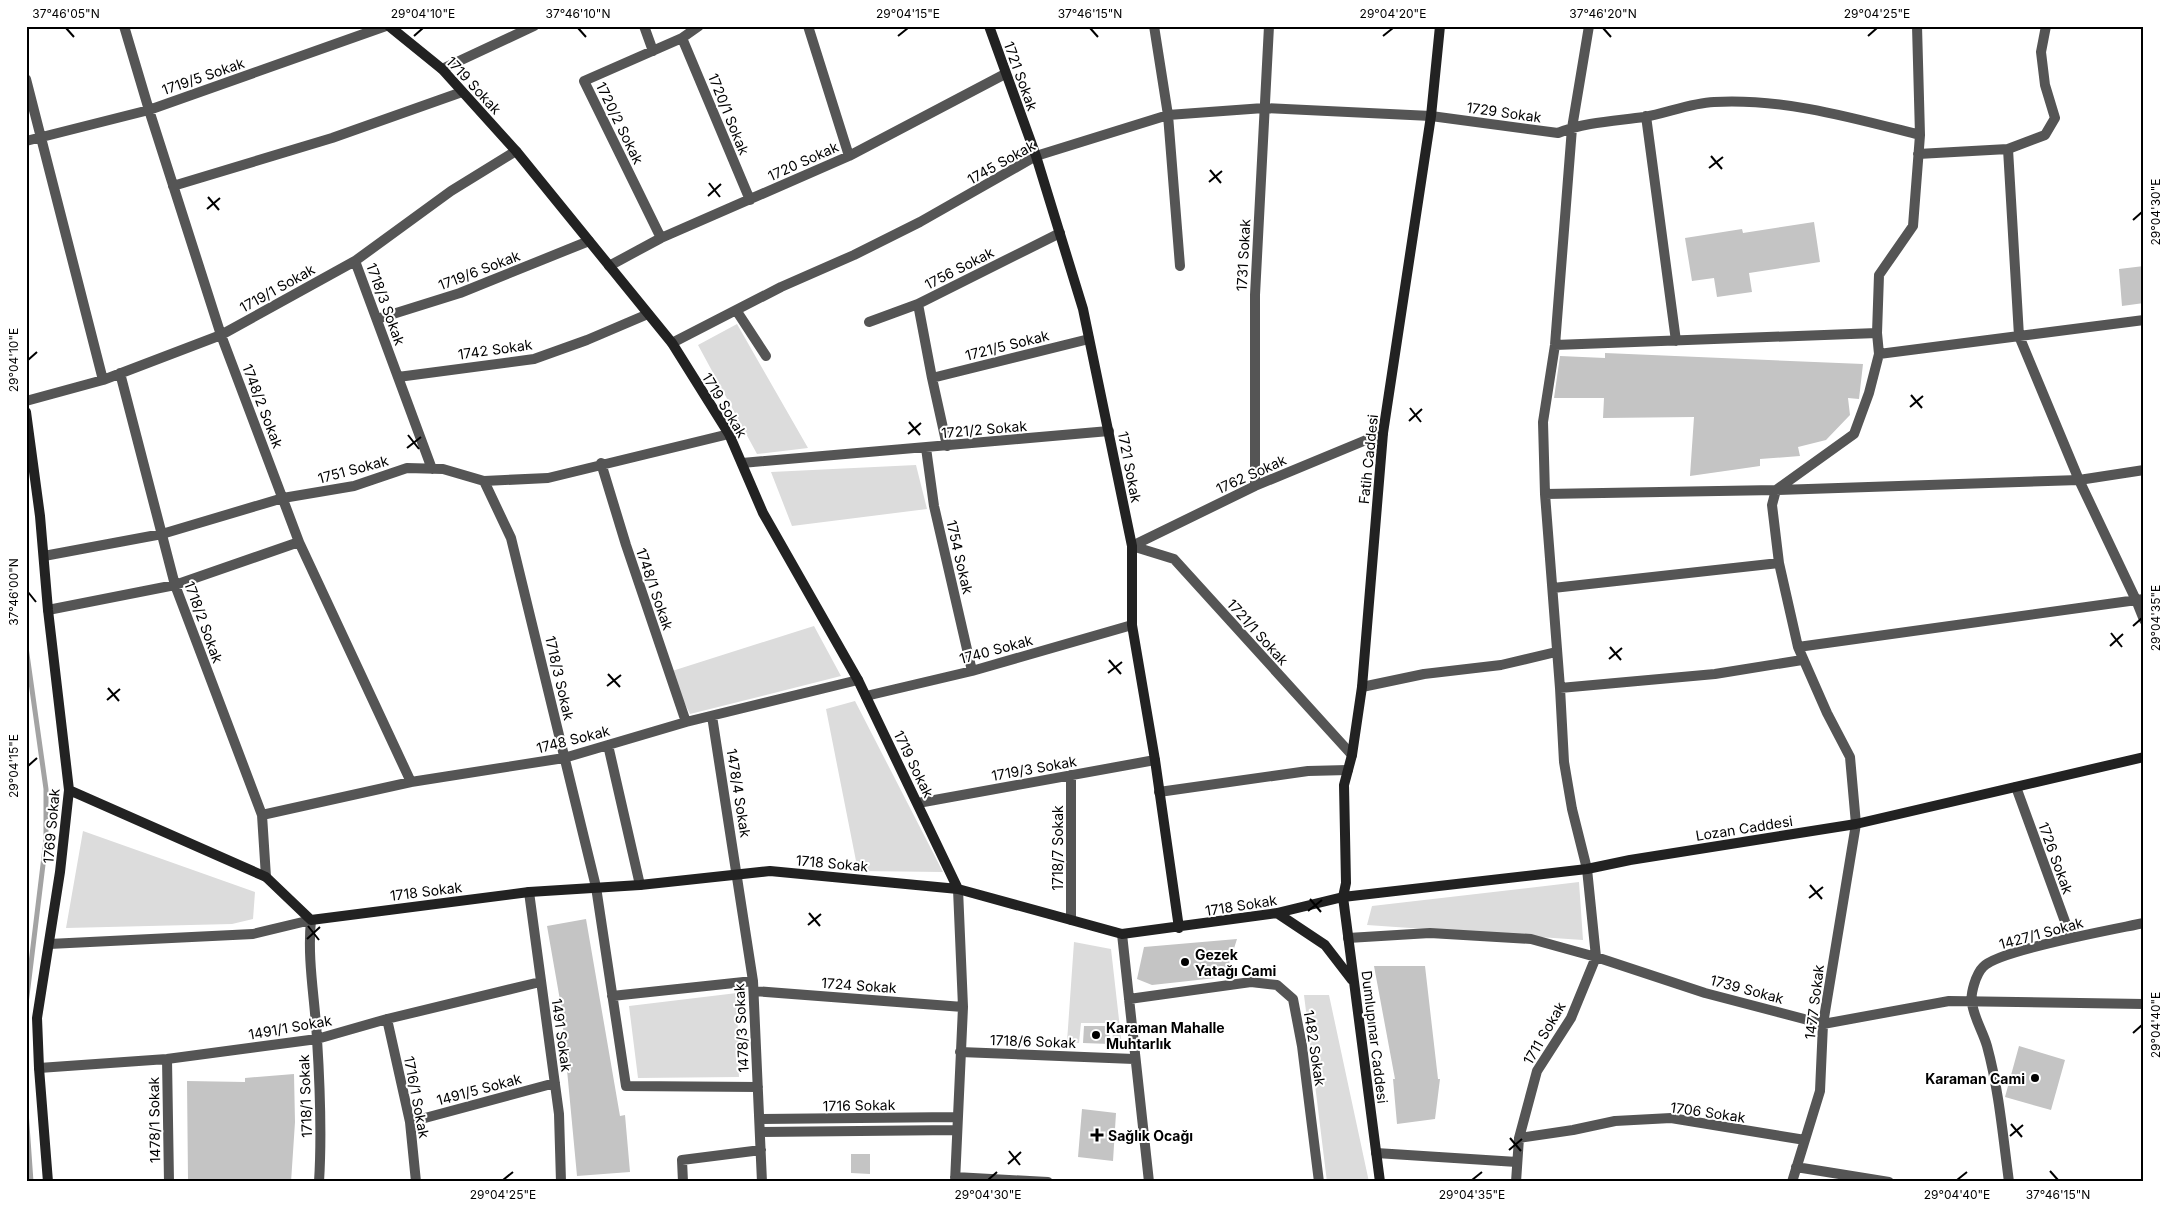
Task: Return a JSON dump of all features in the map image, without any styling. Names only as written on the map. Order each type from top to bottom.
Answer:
[{"type":"main road","name":"1719 Sokak","points":[[388,26],[442,69],[516,151],[672,343],[729,434],[763,513],[858,680],[958,889]]},
{"type":"main road","name":"1721 Sokak","points":[[989,26],[1036,156],[1083,309],[1109,431],[1132,546],[1132,625],[1160,792],[1179,928]]},
{"type":"main road","name":"Fatih Caddesi","points":[[1343,897],[1346,883],[1344,785],[1352,755],[1362,687],[1383,433],[1431,116],[1440,26]]},
{"type":"main road","name":"1769 Sokak","points":[[26,412],[70,790],[60,872],[37,1018],[48,1182]]},
{"type":"main road","name":"Lozan Caddesi","points":[[1343,897],[1587,869],[1630,860],[1856,824],[2144,756]]},
{"type":"main road","points":[[70,790],[266,877],[311,920]]},
{"type":"main road","name":"1718 Sokak","points":[[311,920],[529,892],[640,885],[770,871],[958,889],[1122,934],[1179,928],[1277,913],[1343,897]]},
{"type":"main road","name":"Dumlupınar Caddesi","points":[[1343,897],[1380,1182]]},
{"type":"main road","points":[[1277,913],[1325,946],[1354,982]]},
{"type":"street","name":"1748/2 Sokak","points":[[124,26],[221,335],[299,542],[411,782]]},
{"type":"street","name":"1719/5 Sokak","points":[[26,141],[149,110],[388,26]]},
{"type":"street","points":[[442,69],[534,26]]},
{"type":"street","points":[[644,26],[653,51]]},
{"type":"street","name":"1720/2 Sokak","points":[[661,238],[584,81],[682,38],[699,26]]},
{"type":"street","points":[[808,26],[849,156]]},
{"type":"street","points":[[1154,26],[1168,114],[1180,266]]},
{"type":"street","name":"1731 Sokak","points":[[1255,486],[1255,295],[1269,26]]},
{"type":"street","name":"1711 Sokak","points":[[1516,1182],[1519,1138],[1537,1071],[1571,1018],[1596,957],[1587,869],[1572,809],[1564,762],[1545,494],[1543,422],[1555,346],[1572,128],[1589,26]]},
{"type":"street","points":[[1776,490],[1854,434],[1869,393],[1879,354],[1877,333],[1879,276],[1913,226],[1920,135],[1917,26]]},
{"type":"street","points":[[1918,154],[2008,149],[2045,135],[2056,118],[2046,85],[2041,52],[2046,26]]},
{"type":"street","name":"1720/1 Sokak","points":[[682,38],[750,200]]},
{"type":"street","name":"1720 Sokak","points":[[609,266],[661,238],[849,156],[1005,74]]},
{"type":"street","points":[[26,79],[103,380]]},
{"type":"street","points":[[173,186],[332,138],[462,92]]},
{"type":"street","name":"1729 Sokak","points":[[1431,116],[1558,133],[1572,128],[1646,116],[1713,102],[1779,104],[1861,120],[1920,135]]},
{"type":"street","name":"1745 Sokak","points":[[672,343],[736,310],[920,222],[1036,156],[1168,114],[1264,108],[1431,116]]},
{"type":"street","points":[[1646,116],[1676,341]]},
{"type":"street","points":[[2008,149],[2019,336],[2078,480],[2140,599],[2144,620]]},
{"type":"street","name":"1719/1 Sokak","points":[[26,401],[103,380],[221,335],[355,261],[451,191],[516,151]]},
{"type":"street","name":"1756 Sokak","points":[[869,322],[918,304],[1060,233]]},
{"type":"street","name":"1719/6 Sokak","points":[[377,319],[460,293],[590,241]]},
{"type":"street","name":"1718/3 Sokak","points":[[355,261],[432,469]]},
{"type":"street","points":[[918,304],[947,446]]},
{"type":"street","points":[[736,310],[766,356]]},
{"type":"street","name":"1742 Sokak","points":[[398,377],[534,359],[587,340],[648,314]]},
{"type":"street","points":[[1879,354],[2144,320]]},
{"type":"street","points":[[1555,346],[1877,333]]},
{"type":"street","name":"1721/5 Sokak","points":[[932,378],[1089,339]]},
{"type":"street","name":"1718/2 Sokak","points":[[120,373],[175,585],[262,815],[266,877]]},
{"type":"street","name":"1721/2 Sokak","points":[[742,463],[1109,431]]},
{"type":"street","name":"1762 Sokak","points":[[1132,546],[1255,486],[1383,433]]},
{"type":"street","name":"1751 Sokak","points":[[44,556],[162,534],[283,498],[354,486],[407,468],[443,469],[484,481],[548,478],[729,434]]},
{"type":"street","name":"1754 Sokak","points":[[926,448],[934,506],[972,671]]},
{"type":"street","name":"1748/1 Sokak","points":[[601,464],[626,545],[686,722]]},
{"type":"street","points":[[1545,494],[1776,490],[2078,480],[2144,470]]},
{"type":"street","name":"1718/3 Sokak","points":[[484,481],[511,538],[596,887],[626,1086],[758,1086]]},
{"type":"street","name":"1477 Sokak","points":[[1776,490],[1772,504],[1779,563],[1798,647],[1802,660],[1850,757],[1856,824],[1823,1024],[1820,1090],[1792,1182]]},
{"type":"street","points":[[48,610],[175,585],[299,542]]},
{"type":"street","name":"1721/1 Sokak","points":[[1132,546],[1174,559],[1352,755]]},
{"type":"street","points":[[1553,588],[1779,563]]},
{"type":"street","points":[[1798,647],[2140,599]]},
{"type":"street","name":"1740 Sokak","points":[[866,696],[972,671],[1132,625]]},
{"type":"street","points":[[1362,687],[1424,674],[1501,665],[1556,652]]},
{"type":"street","points":[[1560,688],[1715,674],[1802,660]]},
{"type":"street","name":"1748 Sokak","points":[[262,815],[411,782],[564,758],[686,722],[858,680]]},
{"type":"street","name":"1478/4 Sokak","points":[[712,716],[738,874]]},
{"type":"street","points":[[608,745],[640,885]]},
{"type":"street","name":"1719/3 Sokak","points":[[918,803],[1155,760]]},
{"type":"street","points":[[1160,792],[1308,771],[1348,770]]},
{"type":"street","name":"1718/7 Sokak","points":[[1071,775],[1071,920]]},
{"type":"street","name":"1726 Sokak","points":[[2016,787],[2071,938]]},
{"type":"street","name":"1478/3 Sokak","points":[[738,874],[754,986],[762,1182]]},
{"type":"street","points":[[958,889],[963,1007],[955,1179],[1048,1182]]},
{"type":"street","name":"1491 Sokak","points":[[529,892],[559,1114],[561,1182]]},
{"type":"street","name":"1718 Sokak","points":[[49,944],[253,934],[311,920]]},
{"type":"street","name":"1718/1 Sokak","points":[[311,920],[309,946],[317,1039],[321,1155],[319,1182]]},
{"type":"street","name":"1427/1 Sokak","points":[[1971,1002],[1977,977],[1983,967],[1996,959],[2071,938],[2144,923]]},
{"type":"street","points":[[1122,934],[1149,1182]]},
{"type":"street","name":"1739 Sokak","points":[[1348,938],[1430,934],[1531,939],[1596,957],[1705,993],[1823,1024],[1949,1002],[2144,1004]]},
{"type":"street","name":"1491/1 Sokak","points":[[39,1068],[167,1059],[317,1039],[387,1019],[540,982]]},
{"type":"street","name":"1482 Sokak","points":[[1129,1000],[1251,982],[1277,985],[1293,999],[1302,1046],[1320,1182]]},
{"type":"street","name":"1724 Sokak","points":[[612,996],[754,986],[963,1007]]},
{"type":"street","points":[[1971,1002],[1987,1047],[2002,1124],[2009,1182]]},
{"type":"street","name":"1716/1 Sokak","points":[[387,1019],[410,1122],[416,1182]]},
{"type":"street","name":"1718/6 Sokak","points":[[960,1052],[1134,1058]]},
{"type":"street","name":"1478/1 Sokak","points":[[167,1059],[169,1182]]},
{"type":"street","name":"1491/5 Sokak","points":[[410,1122],[555,1083]]},
{"type":"street","name":"1716 Sokak","points":[[760,1119],[958,1118]]},
{"type":"street","name":"1706 Sokak","points":[[1519,1138],[1573,1130],[1615,1121],[1670,1118],[1805,1140]]},
{"type":"street","name":"1716 Sokak","points":[[761,1132],[957,1130]]},
{"type":"street","points":[[683,1182],[682,1160],[761,1150]]},
{"type":"street","points":[[1376,1152],[1518,1162]]},
{"type":"street","points":[[1796,1167],[1889,1182]]},
{"type":"shaded area","points":[[737,324],[808,448],[757,454],[698,345]]},
{"type":"shaded area","points":[[916,465],[927,509],[792,526],[771,472]]},
{"type":"shaded area","points":[[814,626],[841,676],[690,714],[669,672]]},
{"type":"shaded area","points":[[855,701],[943,872],[858,871],[826,709]]},
{"type":"shaded area","points":[[83,831],[255,892],[253,919],[232,924],[66,928]]},
{"type":"shaded area","points":[[1579,882],[1583,940],[1367,925],[1372,906]]},
{"type":"shaded area","points":[[1074,942],[1111,949],[1122,1046],[1114,1046],[1111,1023],[1081,1023],[1079,1043],[1067,1042]]},
{"type":"shaded area","points":[[737,993],[739,1077],[638,1078],[629,1006]]},
{"type":"shaded area","points":[[1304,995],[1329,995],[1369,1182],[1327,1182]]},
{"type":"building","points":[[1814,222],[1820,262],[1749,273],[1752,292],[1717,297],[1714,278],[1692,281],[1685,238],[1742,229],[1743,233]]},
{"type":"building","points":[[2144,266],[2144,303],[2122,306],[2119,269]]},
{"type":"building","points":[[1605,353],[1863,364],[1859,399],[1848,398],[1850,415],[1826,440],[1798,447],[1800,456],[1760,459],[1760,466],[1690,476],[1694,417],[1603,418],[1604,398],[1554,398],[1560,356],[1605,358]]},
{"type":"building","points":[[586,919],[620,1116],[625,1115],[630,1172],[577,1176],[561,1006],[547,926]]},
{"type":"building","name":"Gezek Yatağı Cami","points":[[1237,939],[1225,977],[1152,985],[1137,979],[1144,947]]},
{"type":"building","points":[[1374,966],[1425,966],[1438,1079],[1440,1079],[1435,1119],[1397,1124],[1393,1079],[1395,1079]]},
{"type":"building","name":"Karaman Mahalle Muhtarlık","points":[[1084,1026],[1109,1026],[1110,1044],[1083,1043]]},
{"type":"building","name":"Karaman Cami","points":[[2019,1046],[2065,1060],[2051,1110],[2005,1097]]},
{"type":"building","points":[[294,1074],[295,1122],[291,1182],[188,1180],[187,1081],[245,1082],[245,1078]]},
{"type":"building","name":"Sağlık Ocağı","points":[[1082,1109],[1116,1113],[1113,1161],[1078,1157]]},
{"type":"building","points":[[851,1154],[870,1154],[870,1174],[851,1173]]},
{"type":"waterway","points":[[26,647],[46,789],[46,840],[26,1004]]},
{"type":"waterway","points":[[26,1111],[31,1182]]},
{"type":"place","name":"Gezek Yatağı Cami","points":[[1185,962]]},
{"type":"place","name":"Karaman Mahalle Muhtarlık","points":[[1096,1035]]},
{"type":"place","name":"Karaman Cami","points":[[2035,1078]]},
{"type":"place","name":"Sağlık Ocağı","points":[[1097,1135]]}]
